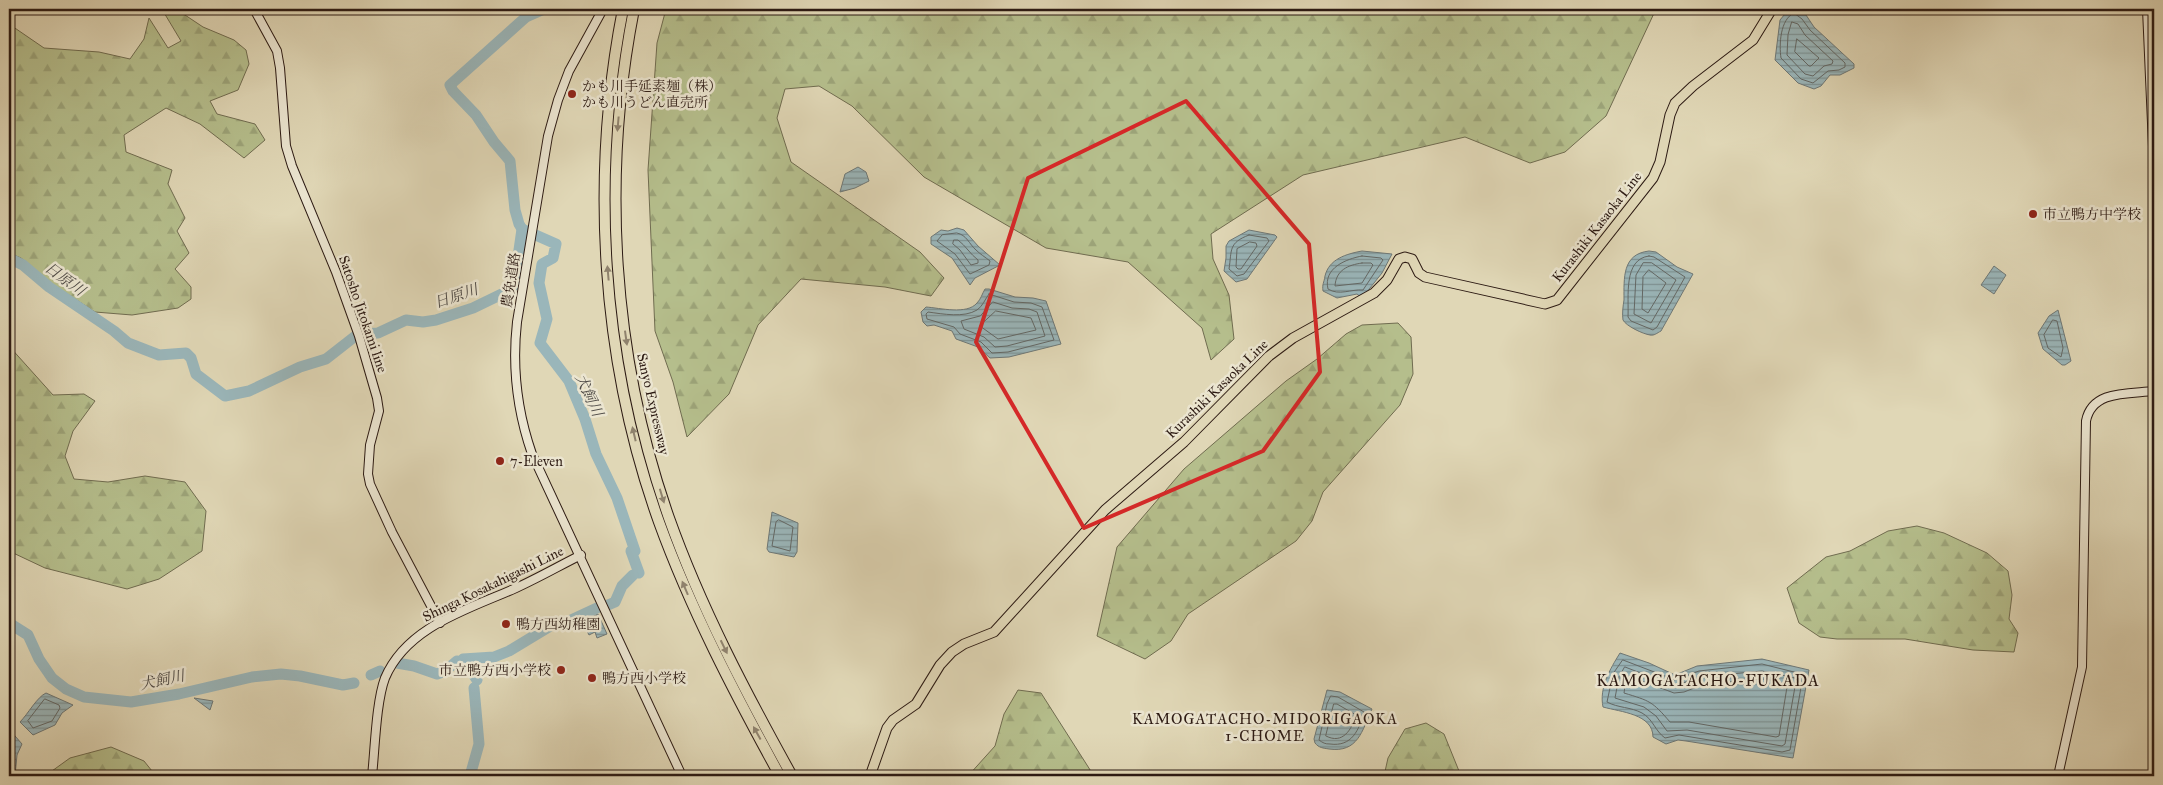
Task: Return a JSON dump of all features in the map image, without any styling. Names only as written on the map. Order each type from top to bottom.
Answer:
[{"type":"highway","name":"Sanyo Expressway","points":[[623,9],[611,81],[606,141],[605,204],[607,268],[615,337],[629,412],[648,486],[672,556],[693,607],[735,694],[780,776]]},
{"type":"highway","name":"Sanyo Expressway","points":[[634,9],[622,82],[617,140],[616,204],[621,301],[631,372],[639,410],[668,516],[699,595],[745,689],[792,776]]},
{"type":"main road","name":"Satosho Jitokami line","points":[[254,9],[277,51],[286,146],[292,166],[327,249],[358,334],[378,398],[379,411],[370,445],[368,474],[370,484],[392,532],[440,622]]},
{"type":"main road","name":"農免道路","points":[[581,556],[532,454],[524,432],[517,397],[514,348],[548,136],[558,100],[569,72],[603,9]]},
{"type":"main road","name":"Kurashiki Kasaoka Line","points":[[870,776],[887,728],[893,720],[916,704],[935,673],[952,652],[964,644],[994,632],[1053,564],[1105,510],[1184,442],[1268,356],[1293,338],[1374,293],[1387,280],[1398,259],[1405,257],[1412,259],[1419,273],[1425,277],[1545,304],[1557,300],[1653,178],[1660,162],[1670,115],[1675,102],[1692,86],[1753,40],[1772,9]]},
{"type":"main road","points":[[2147,9],[2154,169]]},
{"type":"main road","points":[[2058,776],[2082,666],[2088,413],[2091,406],[2098,400],[2154,390]]},
{"type":"main road","name":"Shinga Kosakahigashi Line","points":[[372,776],[380,701],[385,680],[402,650],[422,633],[440,622],[581,556],[682,776]]},
{"type":"highlighted area","points":[[1186,101],[1309,244],[1320,372],[1263,451],[1084,528],[976,342],[1028,178]]},
{"type":"green space","points":[[176,9],[203,27],[234,40],[246,50],[249,64],[238,90],[210,101],[217,114],[255,124],[265,140],[244,158],[200,124],[166,108],[124,135],[126,152],[172,170],[168,184],[185,218],[177,231],[189,253],[175,269],[191,287],[191,299],[178,308],[132,315],[95,312],[52,284],[21,258],[9,253],[9,24],[44,48],[99,52],[130,59],[144,39],[149,18],[168,48],[181,41],[163,11]]},
{"type":"green space","points":[[666,9],[1656,9],[1606,116],[1565,152],[1530,163],[1465,137],[1303,175],[1211,234],[1213,259],[1229,295],[1234,339],[1211,360],[1202,328],[1128,262],[1046,248],[924,177],[852,106],[819,86],[785,89],[777,118],[791,162],[920,252],[944,278],[931,296],[885,287],[801,279],[758,325],[729,394],[687,437],[673,382],[655,331],[648,170],[657,43]]},
{"type":"green space","points":[[1398,323],[1411,337],[1413,374],[1400,405],[1323,492],[1312,521],[1296,541],[1188,614],[1171,641],[1145,659],[1097,636],[1117,547],[1184,469],[1286,381],[1317,359],[1346,334],[1362,325]]},
{"type":"green space","points":[[9,346],[53,395],[84,394],[95,401],[73,431],[65,456],[74,479],[108,482],[145,476],[185,482],[206,511],[202,551],[159,579],[127,589],[45,568],[9,551]]},
{"type":"green space","points":[[1917,526],[1944,533],[1987,553],[2008,571],[2012,595],[2009,619],[2018,633],[2014,652],[1973,650],[1905,639],[1837,639],[1820,637],[1799,623],[1787,588],[1826,557],[1850,551],[1888,531]]},
{"type":"green space","points":[[1018,690],[1041,693],[1094,776],[968,776],[995,746],[1004,714]]},
{"type":"green space","points":[[1426,723],[1444,734],[1459,771],[1471,776],[1384,776],[1388,758],[1405,729]]},
{"type":"green space","points":[[111,747],[144,761],[156,776],[45,776],[70,758]]},
{"type":"water","points":[[1789,9],[1798,10],[1806,15],[1814,27],[1854,64],[1854,68],[1840,75],[1830,75],[1821,86],[1814,89],[1798,83],[1775,60],[1780,20]]},
{"type":"water","points":[[858,167],[866,172],[869,181],[855,188],[840,192],[845,174]]},
{"type":"water","points":[[957,228],[964,230],[978,246],[1000,265],[975,278],[970,285],[952,258],[931,244],[931,237],[941,230],[948,231]]},
{"type":"water","points":[[1249,230],[1277,237],[1247,279],[1236,282],[1224,271],[1226,246],[1229,241]]},
{"type":"water","points":[[1362,251],[1392,254],[1382,273],[1362,298],[1357,294],[1337,298],[1323,291],[1325,276],[1330,265],[1339,258]]},
{"type":"water","points":[[1649,251],[1656,252],[1677,267],[1693,274],[1661,331],[1651,335],[1639,331],[1623,320],[1626,268],[1634,257]]},
{"type":"water","points":[[1994,266],[2006,275],[1994,294],[1981,285]]},
{"type":"water","points":[[985,289],[1015,297],[1046,301],[1061,344],[1009,357],[990,358],[978,347],[956,339],[952,331],[934,325],[927,326],[923,322],[921,312],[926,307],[953,310],[967,309],[977,303]]},
{"type":"water","points":[[2058,310],[2071,361],[2065,365],[2062,365],[2043,349],[2038,333],[2049,316]]},
{"type":"water","points":[[772,512],[798,523],[797,552],[794,557],[769,552],[767,549]]},
{"type":"water","points":[[598,614],[607,634],[597,638],[595,632],[589,635],[582,621]]},
{"type":"water","points":[[1620,653],[1675,675],[1697,666],[1762,659],[1809,670],[1793,758],[1678,740],[1666,744],[1653,737],[1652,729],[1642,719],[1635,715],[1603,707],[1604,686],[1609,672]]},
{"type":"water","points":[[1327,690],[1340,692],[1372,709],[1358,739],[1347,748],[1329,749],[1320,747],[1315,743],[1314,739]]},
{"type":"water","points":[[46,693],[73,705],[62,713],[55,725],[33,735],[20,722],[39,698]]},
{"type":"water","points":[[194,698],[213,701],[210,710]]},
{"type":"water","points":[[9,729],[22,744],[17,755],[15,776],[9,776]]},
{"type":"waterway","name":"日原川","points":[[9,258],[23,265],[49,287],[114,331],[128,343],[159,355],[186,353],[191,358],[196,374],[225,396],[249,391],[300,367],[326,359],[358,334],[378,333],[406,320],[423,322],[436,320],[473,308],[508,291],[514,285],[522,229],[515,210],[510,161],[494,142],[476,115],[453,91],[450,85],[526,17],[544,9]]},
{"type":"waterway","name":"犬飼川","points":[[522,229],[556,244],[553,258],[542,264],[539,283],[547,319],[540,343],[569,381],[585,419],[596,454],[617,498],[635,551],[631,551],[639,573]]},
{"type":"waterway","name":"犬飼川","points":[[608,605],[615,602],[622,586],[633,575]]},
{"type":"waterway","name":"犬飼川","points":[[477,680],[463,659],[494,657],[509,651],[552,625],[569,621],[597,608]]},
{"type":"waterway","name":"犬飼川","points":[[9,623],[28,635],[39,659],[52,678],[66,689],[84,697],[131,702],[179,694],[252,677],[281,674],[343,685],[354,683]]},
{"type":"waterway","name":"犬飼川","points":[[397,663],[414,666],[437,674],[445,671],[457,661]]},
{"type":"waterway","name":"犬飼川","points":[[371,675],[380,671]]},
{"type":"waterway","points":[[470,776],[479,744],[474,688]]},
{"type":"place","name":"かも川手延素麺（株） かも川うどん直売所","points":[[572,94]]},
{"type":"place","name":"市立鴨方中学校","points":[[2033,214]]},
{"type":"place","name":"7-Eleven","points":[[500,461]]},
{"type":"place","name":"鴨方西幼稚園","points":[[506,624]]},
{"type":"place","name":"市立鴨方西小学校","points":[[561,670]]},
{"type":"place","name":"鴨方西小学校","points":[[592,678]]},
{"type":"district","name":"KAMOGATACHO-FUKADA","points":[[1708,680]]},
{"type":"district","name":"KAMOGATACHO-MIDORIGAOKA 1-CHOME","points":[[1265,728]]}]
